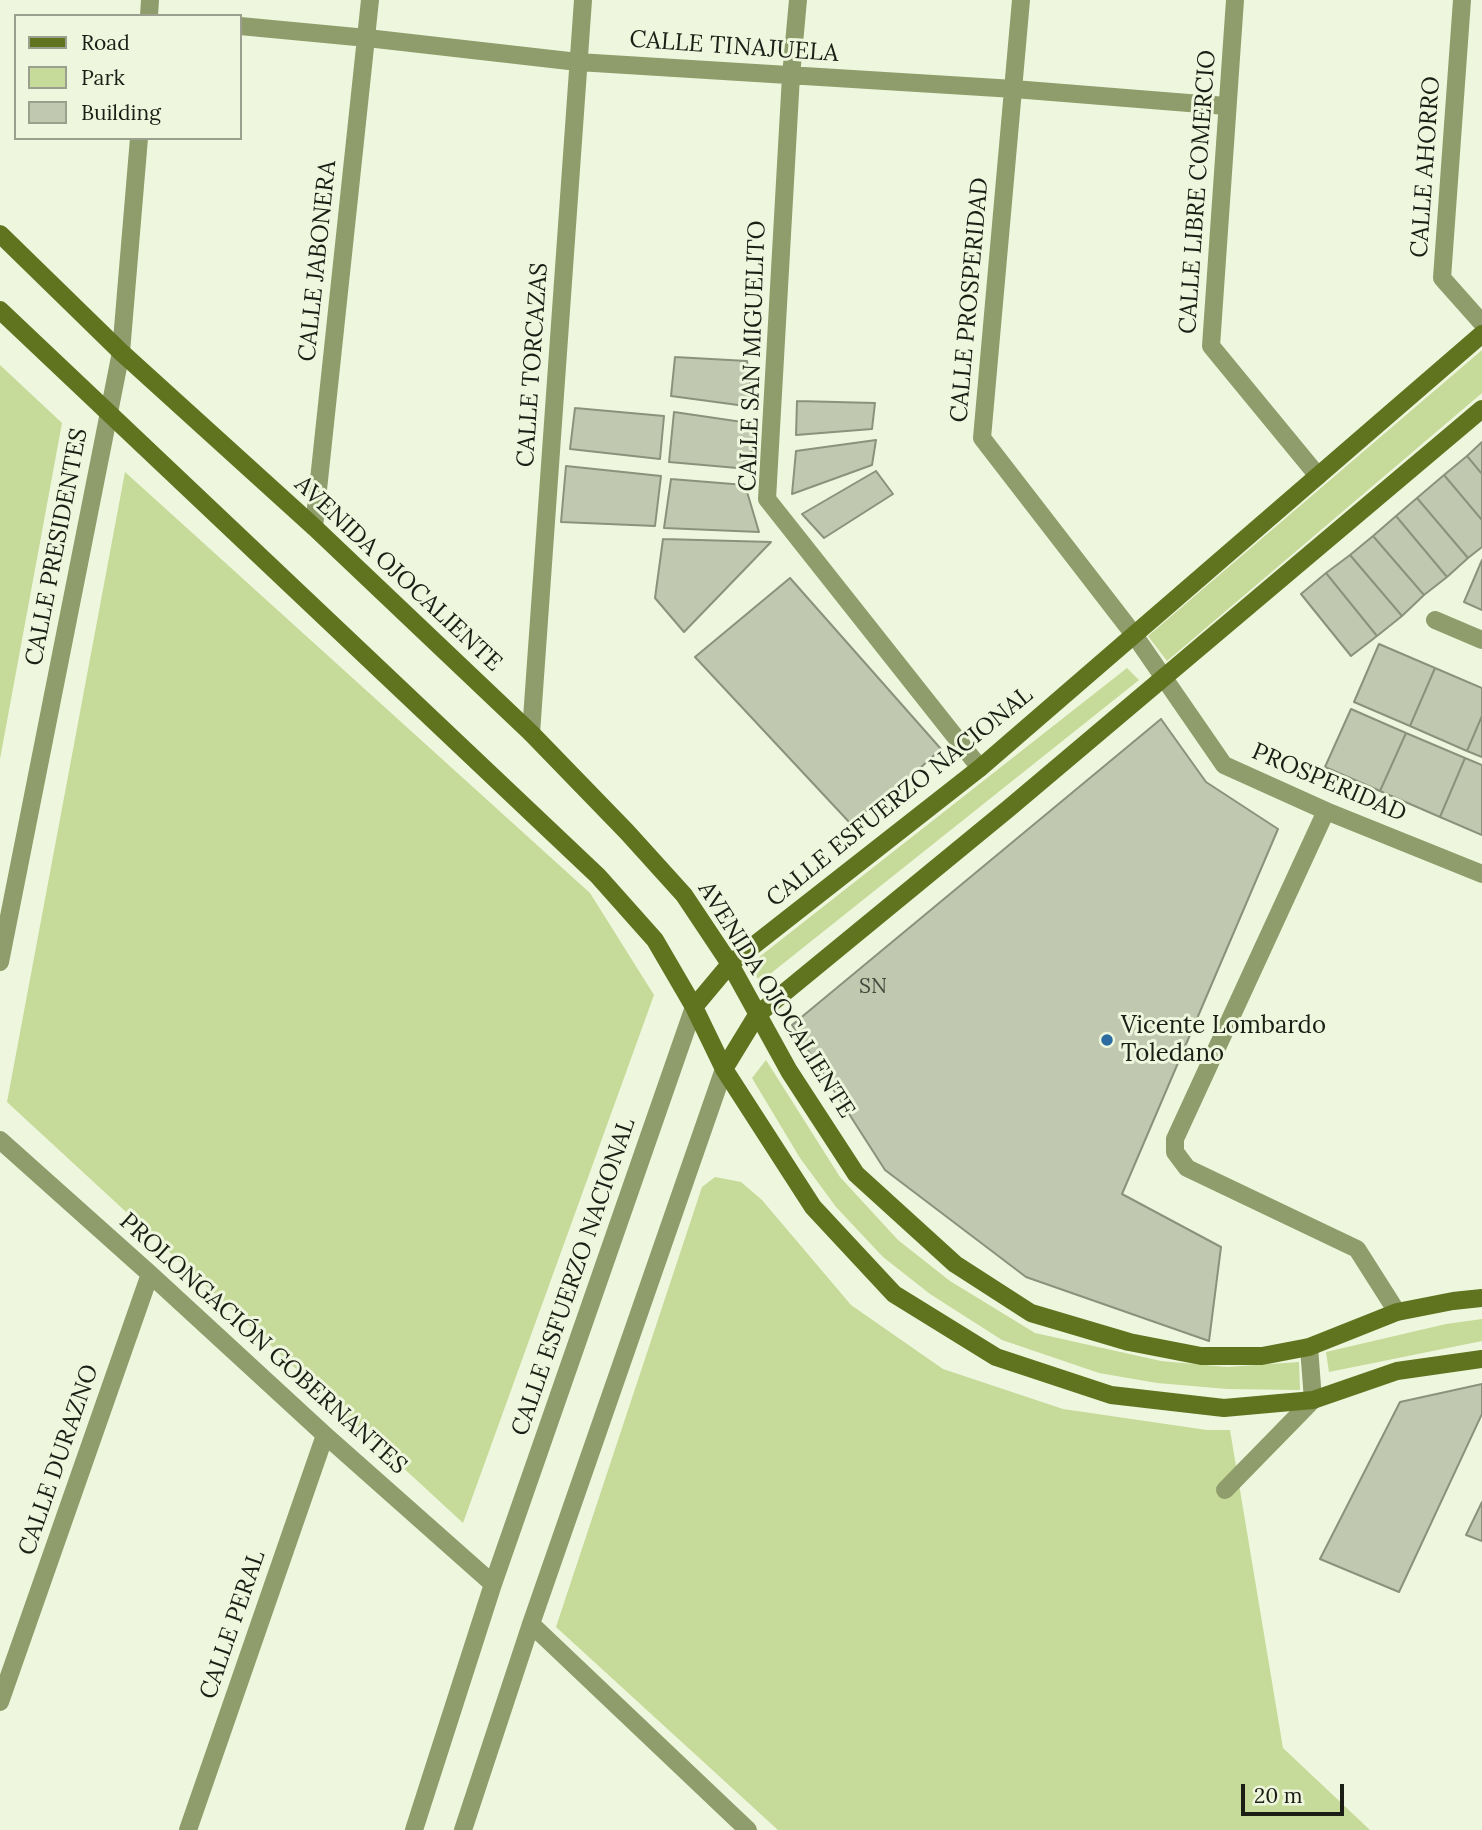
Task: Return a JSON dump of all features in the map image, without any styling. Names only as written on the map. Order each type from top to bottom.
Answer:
[{"type":"main road","name":"AVENIDA OJOCALIENTE","points":[[0,234],[121,352],[314,527],[531,733],[627,832],[684,895],[730,964],[789,1071],[856,1174],[954,1264],[1031,1313],[1129,1342],[1201,1356],[1262,1356],[1309,1347],[1397,1312],[1482,1298]]},
{"type":"main road","points":[[0,310],[598,876],[654,940],[694,1007],[724,1069],[813,1207],[894,1294],[996,1357],[1111,1395],[1224,1408],[1313,1400],[1397,1371],[1482,1359]]},
{"type":"main road","name":"CALLE ESFUERZO NACIONAL","points":[[694,1007],[730,964],[980,768],[1482,334]]},
{"type":"main road","points":[[724,1069],[757,1015],[1008,809],[1482,409]]},
{"type":"street","name":"CALLE JABONERA","points":[[314,527],[370,0]]},
{"type":"street","name":"CALLE TORCAZAS","points":[[531,733],[583,0]]},
{"type":"street","name":"CALLE SAN MIGUELITO","points":[[798,0],[791,76],[768,499],[980,768]]},
{"type":"street","name":"CALLE PROSPERIDAD","points":[[1021,0],[982,438],[1135,636]]},
{"type":"street","name":"CALLE LIBRE COMERCIO","points":[[1235,0],[1211,346],[1318,476]]},
{"type":"street","name":"CALLE AHORRO","points":[[1462,0],[1443,278],[1482,323]]},
{"type":"street","name":"CALLE TINAJUELA","points":[[242,26],[578,62],[1014,89],[1226,106]]},
{"type":"street","name":"CALLE PRESIDENTES","points":[[0,961],[121,352],[139,140]]},
{"type":"street","points":[[1435,620],[1482,640]]},
{"type":"street","name":"PROSPERIDAD","points":[[1135,636],[1224,765],[1326,811],[1482,874]]},
{"type":"street","points":[[1326,811],[1175,1139],[1175,1152],[1188,1168],[1357,1249],[1397,1312]]},
{"type":"street","name":"CALLE ESFUERZO NACIONAL","points":[[414,1830],[493,1584],[694,1007]]},
{"type":"street","points":[[463,1830],[531,1624],[724,1069]]},
{"type":"street","name":"PROLONGACIÓN GOBERNANTES","points":[[0,1140],[493,1584]]},
{"type":"street","name":"CALLE DURAZNO","points":[[0,1702],[150,1274]]},
{"type":"street","points":[[1225,1490],[1313,1400],[1309,1347]]},
{"type":"street","name":"CALLE PERAL","points":[[188,1830],[325,1435]]},
{"type":"street","points":[[531,1624],[748,1830]]},
{"type":"green space","points":[[1482,350],[1482,393],[1167,661],[1148,636]]},
{"type":"green space","points":[[0,365],[62,423],[0,759]]},
{"type":"green space","points":[[125,472],[590,893],[654,995],[463,1523],[7,1102]]},
{"type":"green space","points":[[1127,668],[1139,680],[760,982],[749,965]]},
{"type":"green space","points":[[766,1060],[840,1177],[898,1240],[950,1281],[1035,1333],[1161,1361],[1227,1367],[1299,1362],[1300,1390],[1227,1389],[1157,1383],[1099,1373],[1002,1340],[930,1294],[883,1257],[836,1207],[800,1158],[752,1078]]},
{"type":"green space","points":[[715,1177],[741,1182],[762,1200],[851,1305],[943,1369],[1063,1409],[1207,1430],[1230,1430],[1283,1748],[1370,1830],[778,1830],[556,1627],[702,1187]]},
{"type":"green space","points":[[1482,1319],[1482,1341],[1329,1372],[1326,1352],[1446,1324]]},
{"type":"building","points":[[675,357],[747,361],[753,407],[671,396]]},
{"type":"building","points":[[797,401],[875,403],[872,429],[796,435]]},
{"type":"building","points":[[575,408],[664,416],[660,459],[570,449]]},
{"type":"building","points":[[674,412],[756,424],[749,469],[669,462]]},
{"type":"building","points":[[876,440],[872,465],[792,494],[796,451]]},
{"type":"building","points":[[1482,442],[1482,474],[1467,456]]},
{"type":"building","points":[[1467,456],[1482,474],[1482,520],[1444,475]]},
{"type":"building","points":[[566,466],[661,476],[655,526],[561,522]]},
{"type":"building","points":[[876,471],[893,494],[824,538],[802,514]]},
{"type":"building","points":[[1444,475],[1482,520],[1482,547],[1468,558],[1417,498]]},
{"type":"building","points":[[671,479],[745,485],[759,532],[664,528]]},
{"type":"building","points":[[1417,498],[1468,558],[1447,577],[1396,516]]},
{"type":"building","points":[[1396,516],[1447,577],[1424,595],[1373,536]]},
{"type":"building","points":[[1373,536],[1424,595],[1402,616],[1350,555]]},
{"type":"building","points":[[663,539],[771,542],[684,632],[655,598]]},
{"type":"building","points":[[1350,555],[1402,616],[1377,636],[1326,573]]},
{"type":"building","points":[[1482,560],[1482,610],[1464,602]]},
{"type":"building","points":[[1326,573],[1377,636],[1351,656],[1301,594]]},
{"type":"building","points":[[790,578],[941,749],[896,790],[850,823],[695,657]]},
{"type":"building","points":[[1379,644],[1435,668],[1410,726],[1354,702]]},
{"type":"building","points":[[1435,668],[1482,688],[1482,716],[1467,751],[1410,726]]},
{"type":"building","points":[[1351,709],[1406,733],[1380,791],[1325,767]]},
{"type":"building","points":[[1482,716],[1482,757],[1467,751]]},
{"type":"building","points":[[1161,719],[1206,782],[1278,829],[1122,1194],[1221,1247],[1209,1341],[1026,1277],[885,1170],[792,1025]]},
{"type":"building","points":[[1406,733],[1465,758],[1440,817],[1380,791]]},
{"type":"building","points":[[1465,758],[1482,765],[1482,835],[1440,817]]},
{"type":"building","points":[[1482,1384],[1482,1414],[1399,1592],[1320,1559],[1400,1402]]},
{"type":"building","points":[[1482,1502],[1482,1541],[1466,1535]]},
{"type":"place","name":"Vicente Lombardo Toledano","points":[[1107,1040]]}]
